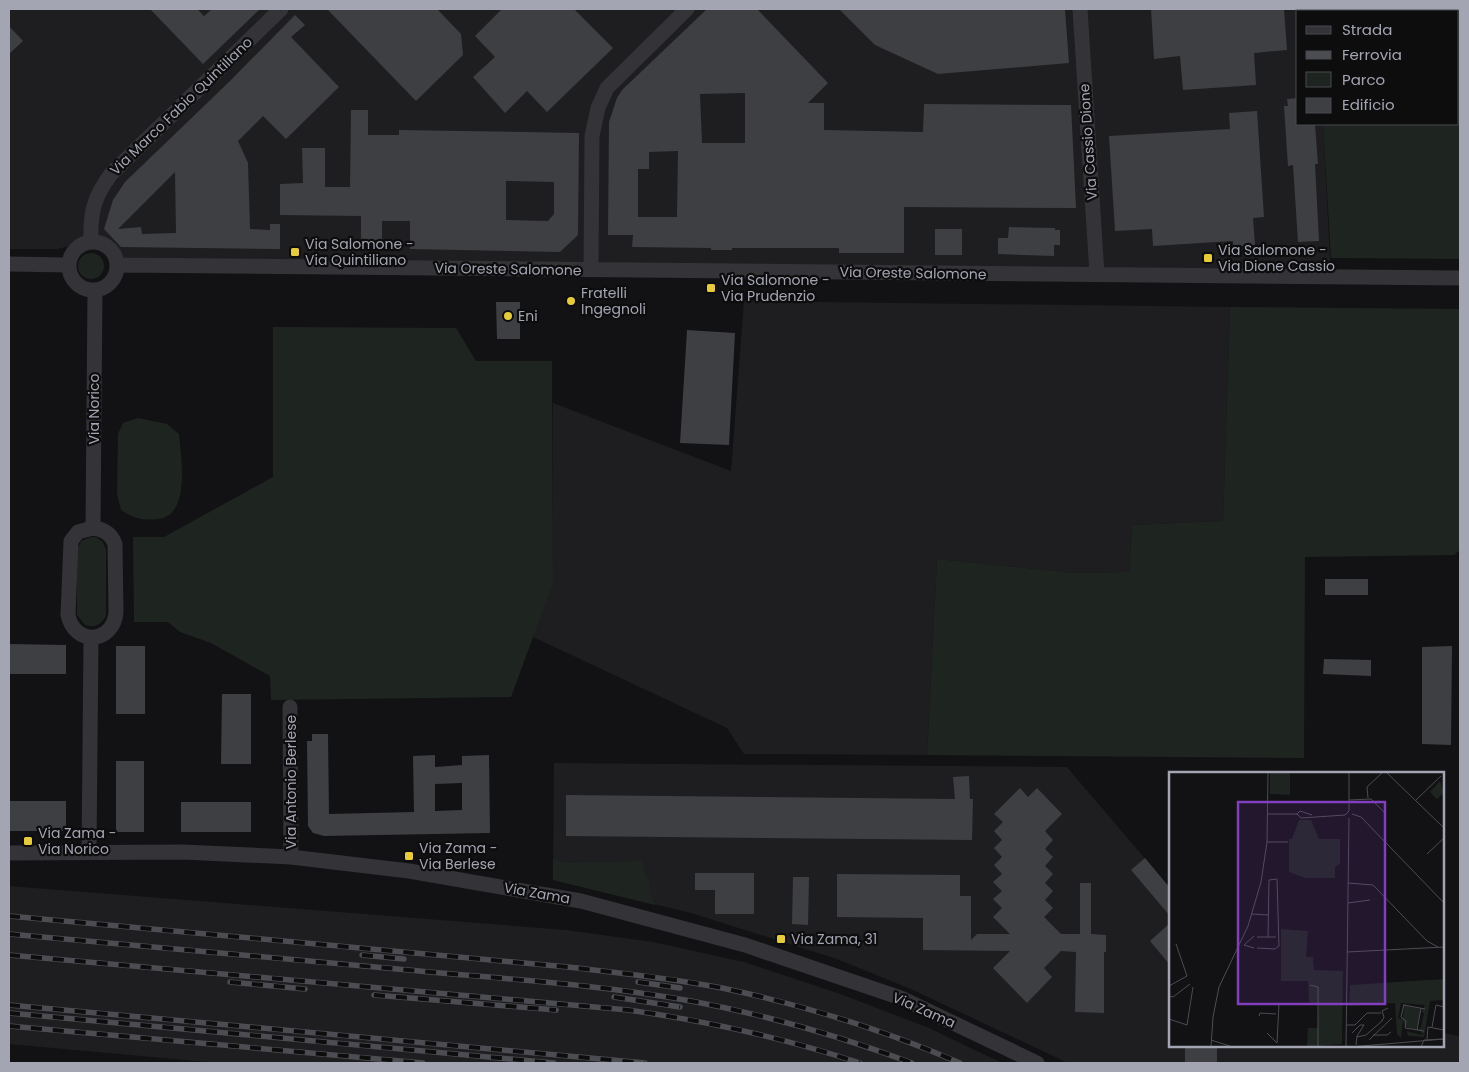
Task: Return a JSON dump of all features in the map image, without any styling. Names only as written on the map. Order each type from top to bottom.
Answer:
[{"type":"street","name":"Via Marco Fabio Quintiliano","points":[[91,241],[90,216],[104,184],[112,174],[281,9]]},
{"type":"street","points":[[591,270],[592,136],[600,104],[607,88],[687,9]]},
{"type":"street","name":"Via Cassio Dione","points":[[1080,9],[1097,274]]},
{"type":"street","points":[[91,241],[106,246],[122,265],[108,285],[95,290],[86,290],[73,280],[69,273],[68,265],[73,251],[78,246],[91,241]]},
{"type":"street","points":[[9,264],[68,265]]},
{"type":"street","name":"Via Oreste Salomone","points":[[122,265],[1460,278]]},
{"type":"street","name":"Via Norico","points":[[93,528],[95,290]]},
{"type":"street","points":[[93,528],[106,531],[115,544],[116,618],[110,628],[102,635],[91,638],[81,635],[74,630],[68,615],[70,541],[78,532],[93,528]]},
{"type":"street","points":[[89,852],[91,638]]},
{"type":"street","name":"Via Antonio Berlese","points":[[290,706],[291,857]]},
{"type":"street","name":"Via Zama","points":[[9,853],[183,852],[291,857],[406,871],[581,900],[737,943],[901,998],[1037,1063]]},
{"type":"shaded area","points":[[9,9],[1316,9],[1296,10],[1296,125],[1323,125],[1331,277],[118,265],[112,251],[107,246],[91,241],[57,249],[9,249]]},
{"type":"shaded area","points":[[744,301],[1230,307],[1223,521],[1132,525],[1129,572],[1074,573],[937,559],[927,755],[744,754],[727,728],[533,637],[553,577],[553,403],[731,471]]},
{"type":"shaded area","points":[[554,763],[1067,767],[1169,887],[1169,1047],[1444,1047],[1444,1033],[1460,1036],[1460,1063],[1068,1063],[913,990],[837,959],[691,913],[553,880]]},
{"type":"shaded area","points":[[9,886],[566,930],[653,942],[744,962],[843,995],[929,1028],[1002,1063],[218,1063],[9,1044]]},
{"type":"green space","points":[[1460,9],[1460,259],[1331,258],[1323,125],[1459,125],[1459,10],[1316,10]]},
{"type":"green space","points":[[91,253],[100,257],[104,266],[100,275],[91,279],[82,275],[78,266],[82,257]]},
{"type":"green space","points":[[1230,307],[1460,309],[1460,550],[1454,555],[1305,557],[1304,758],[927,755],[937,559],[1074,573],[1129,572],[1132,525],[1223,521]]},
{"type":"green space","points":[[273,327],[456,328],[476,361],[552,361],[553,583],[511,697],[271,700],[270,676],[211,643],[180,632],[168,622],[134,622],[133,537],[164,537],[273,477]]},
{"type":"green space","points":[[138,418],[167,424],[179,434],[182,470],[180,497],[175,508],[168,515],[158,519],[148,520],[125,513],[121,510],[117,494],[118,434],[123,423]]},
{"type":"green space","points":[[96,537],[103,542],[106,550],[106,615],[100,623],[92,626],[85,625],[77,615],[77,550],[81,541]]},
{"type":"green space","points":[[553,858],[571,863],[642,861],[655,905],[553,880]]},
{"type":"building","points":[[150,9],[197,9],[204,16],[212,9],[260,9],[203,64]]},
{"type":"building","points":[[327,9],[437,9],[461,34],[463,55],[416,101]]},
{"type":"building","points":[[502,9],[574,9],[613,48],[547,112],[527,91],[505,113],[473,77],[495,57],[475,36]]},
{"type":"building","points":[[707,9],[757,9],[828,83],[808,103],[824,103],[824,130],[923,132],[924,104],[1071,105],[1076,208],[904,207],[904,253],[839,253],[839,248],[732,248],[732,250],[711,250],[711,248],[632,247],[633,235],[608,235],[609,122],[617,98],[622,90]],"holes":[[[745,93],[745,143],[702,143],[700,94]],[[678,151],[677,217],[638,217],[638,169],[649,169],[649,152]]]},
{"type":"building","points":[[839,9],[1065,9],[1069,63],[938,74],[875,45]]},
{"type":"building","points":[[1151,9],[1284,9],[1287,50],[1254,53],[1256,85],[1183,90],[1180,56],[1154,59]]},
{"type":"building","points":[[295,15],[305,25],[291,37],[339,87],[286,139],[263,116],[238,141],[248,163],[250,229],[270,230],[270,224],[280,224],[280,249],[121,247],[104,229],[113,200],[125,182],[230,81]],"holes":[[[175,172],[176,233],[142,234],[141,227],[118,229]]]},
{"type":"building","points":[[9,26],[23,41],[9,54]]},
{"type":"building","points":[[1296,98],[1296,125],[1315,125],[1318,164],[1315,164],[1319,241],[1298,242],[1293,165],[1288,166],[1284,106],[1288,106],[1287,99]]},
{"type":"building","points":[[351,110],[368,110],[368,135],[399,135],[399,130],[579,133],[578,235],[560,252],[410,249],[410,221],[382,221],[382,250],[361,250],[361,216],[280,215],[280,184],[303,183],[302,148],[325,148],[325,187],[350,187]],"holes":[[[506,181],[554,182],[554,214],[548,221],[506,220]]]},
{"type":"building","points":[[1257,111],[1264,217],[1253,218],[1255,245],[1233,247],[1233,241],[1153,246],[1152,229],[1115,231],[1109,136],[1230,129],[1229,113]]},
{"type":"building","points":[[1009,227],[1055,228],[1055,230],[1060,230],[1060,245],[1054,245],[1054,256],[998,254],[998,238],[1008,238]]},
{"type":"building","points":[[935,229],[962,229],[962,255],[935,255]]},
{"type":"building","points":[[496,302],[520,302],[520,339],[497,339]]},
{"type":"building","points":[[687,330],[735,333],[729,445],[680,443]]},
{"type":"building","points":[[1325,579],[1368,579],[1368,595],[1325,595]]},
{"type":"building","points":[[9,644],[66,645],[66,674],[9,674]]},
{"type":"building","points":[[116,646],[145,646],[145,714],[116,714]]},
{"type":"building","points":[[1452,646],[1451,745],[1422,744],[1422,647]]},
{"type":"building","points":[[1324,659],[1371,660],[1371,676],[1323,674]]},
{"type":"building","points":[[222,694],[251,694],[251,764],[221,764]]},
{"type":"building","points":[[312,734],[328,734],[329,814],[414,812],[413,756],[435,755],[435,767],[462,765],[462,756],[489,755],[490,833],[324,836],[313,833],[308,826],[307,741],[312,741]],"holes":[[[462,783],[462,810],[435,811],[435,784]]]},
{"type":"building","points":[[116,761],[144,761],[144,832],[116,832]]},
{"type":"building","points":[[969,776],[970,799],[973,799],[972,840],[566,836],[566,795],[955,799],[953,777]]},
{"type":"building","points":[[1020,788],[1028,797],[1037,788],[1062,814],[1045,831],[1053,840],[1045,849],[1053,857],[1045,866],[1053,874],[1045,883],[1053,891],[1045,900],[1053,908],[1044,917],[1061,934],[1080,934],[1080,883],[1091,883],[1091,934],[1106,935],[1106,952],[1104,952],[1104,1013],[1075,1012],[1076,952],[1061,951],[1044,968],[1052,977],[1027,1003],[993,968],[1010,951],[923,950],[923,918],[837,917],[837,874],[960,875],[960,896],[971,896],[971,940],[977,934],[1010,934],[993,917],[1002,908],[993,899],[1002,891],[993,882],[1002,874],[994,865],[1002,857],[994,848],[1002,840],[994,831],[1003,822],[994,814]]},
{"type":"building","points":[[9,801],[66,801],[66,831],[9,831]]},
{"type":"building","points":[[181,802],[251,802],[251,832],[181,832]]},
{"type":"building","points":[[1145,858],[1169,887],[1169,915],[1131,870]]},
{"type":"building","points":[[695,873],[754,873],[754,914],[715,914],[715,890],[695,890]]},
{"type":"building","points":[[793,877],[809,877],[808,925],[792,924]]},
{"type":"building","points":[[1169,924],[1169,964],[1150,941]]},
{"type":"building","points":[[1185,1047],[1217,1047],[1217,1063],[1185,1063]]},
{"type":"railway","points":[[9,916],[568,967],[684,981],[722,988],[813,1010],[873,1029],[960,1063]]},
{"type":"railway","points":[[9,934],[621,990],[691,1001],[775,1020],[830,1035],[912,1063]]},
{"type":"railway","points":[[9,955],[628,1010],[687,1019],[745,1031],[860,1063]]},
{"type":"railway","points":[[362,955],[404,959]]},
{"type":"railway","points":[[230,982],[305,989]]},
{"type":"railway","points":[[638,982],[680,988]]},
{"type":"railway","points":[[374,995],[556,1010]]},
{"type":"railway","points":[[614,997],[680,1007]]},
{"type":"railway","points":[[9,1005],[645,1063]]},
{"type":"railway","points":[[9,1013],[554,1063]]},
{"type":"railway","points":[[9,1026],[423,1063]]},
{"type":"place","name":"Via Salomone - Via Quintiliano","points":[[295,252]]},
{"type":"place","name":"Via Salomone - Via Dione Cassio","points":[[1208,258]]},
{"type":"place","name":"Via Salomone - Via Prudenzio","points":[[711,288]]},
{"type":"place","name":"Fratelli Ingegnoli","points":[[571,301]]},
{"type":"place","name":"Eni","points":[[508,316]]},
{"type":"place","name":"Via Zama - Via Norico","points":[[28,841]]},
{"type":"place","name":"Via Zama - Via Berlese","points":[[409,856]]},
{"type":"place","name":"Via Zama, 31","points":[[781,939]]}]
